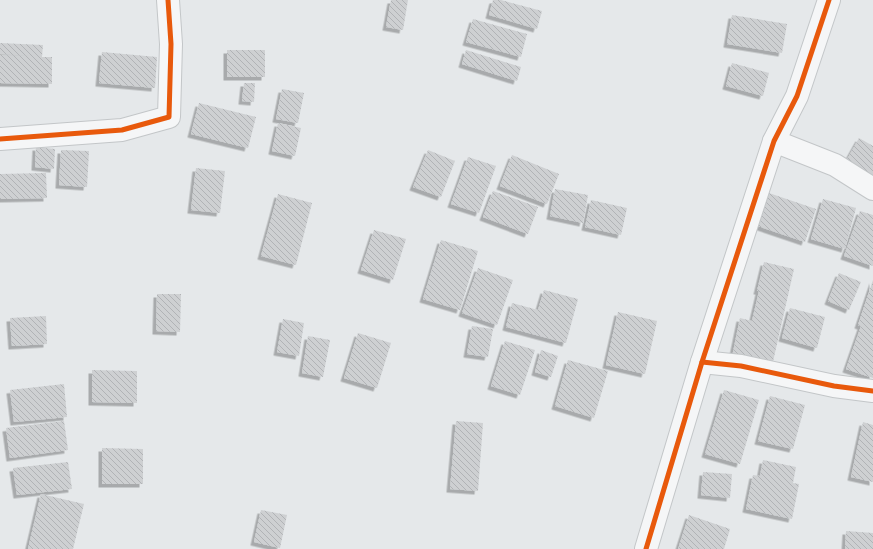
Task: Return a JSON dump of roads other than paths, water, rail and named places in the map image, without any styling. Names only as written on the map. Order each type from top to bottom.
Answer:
[{"type":"street","points":[[0,138],[122,130],[169,116],[171,44],[168,0]]},
{"type":"street","points":[[646,549],[702,362],[774,141],[797,96],[829,0]]},
{"type":"street","points":[[774,141],[835,165],[873,189]]},
{"type":"street","points":[[702,362],[741,366],[834,386],[873,391]]}]
